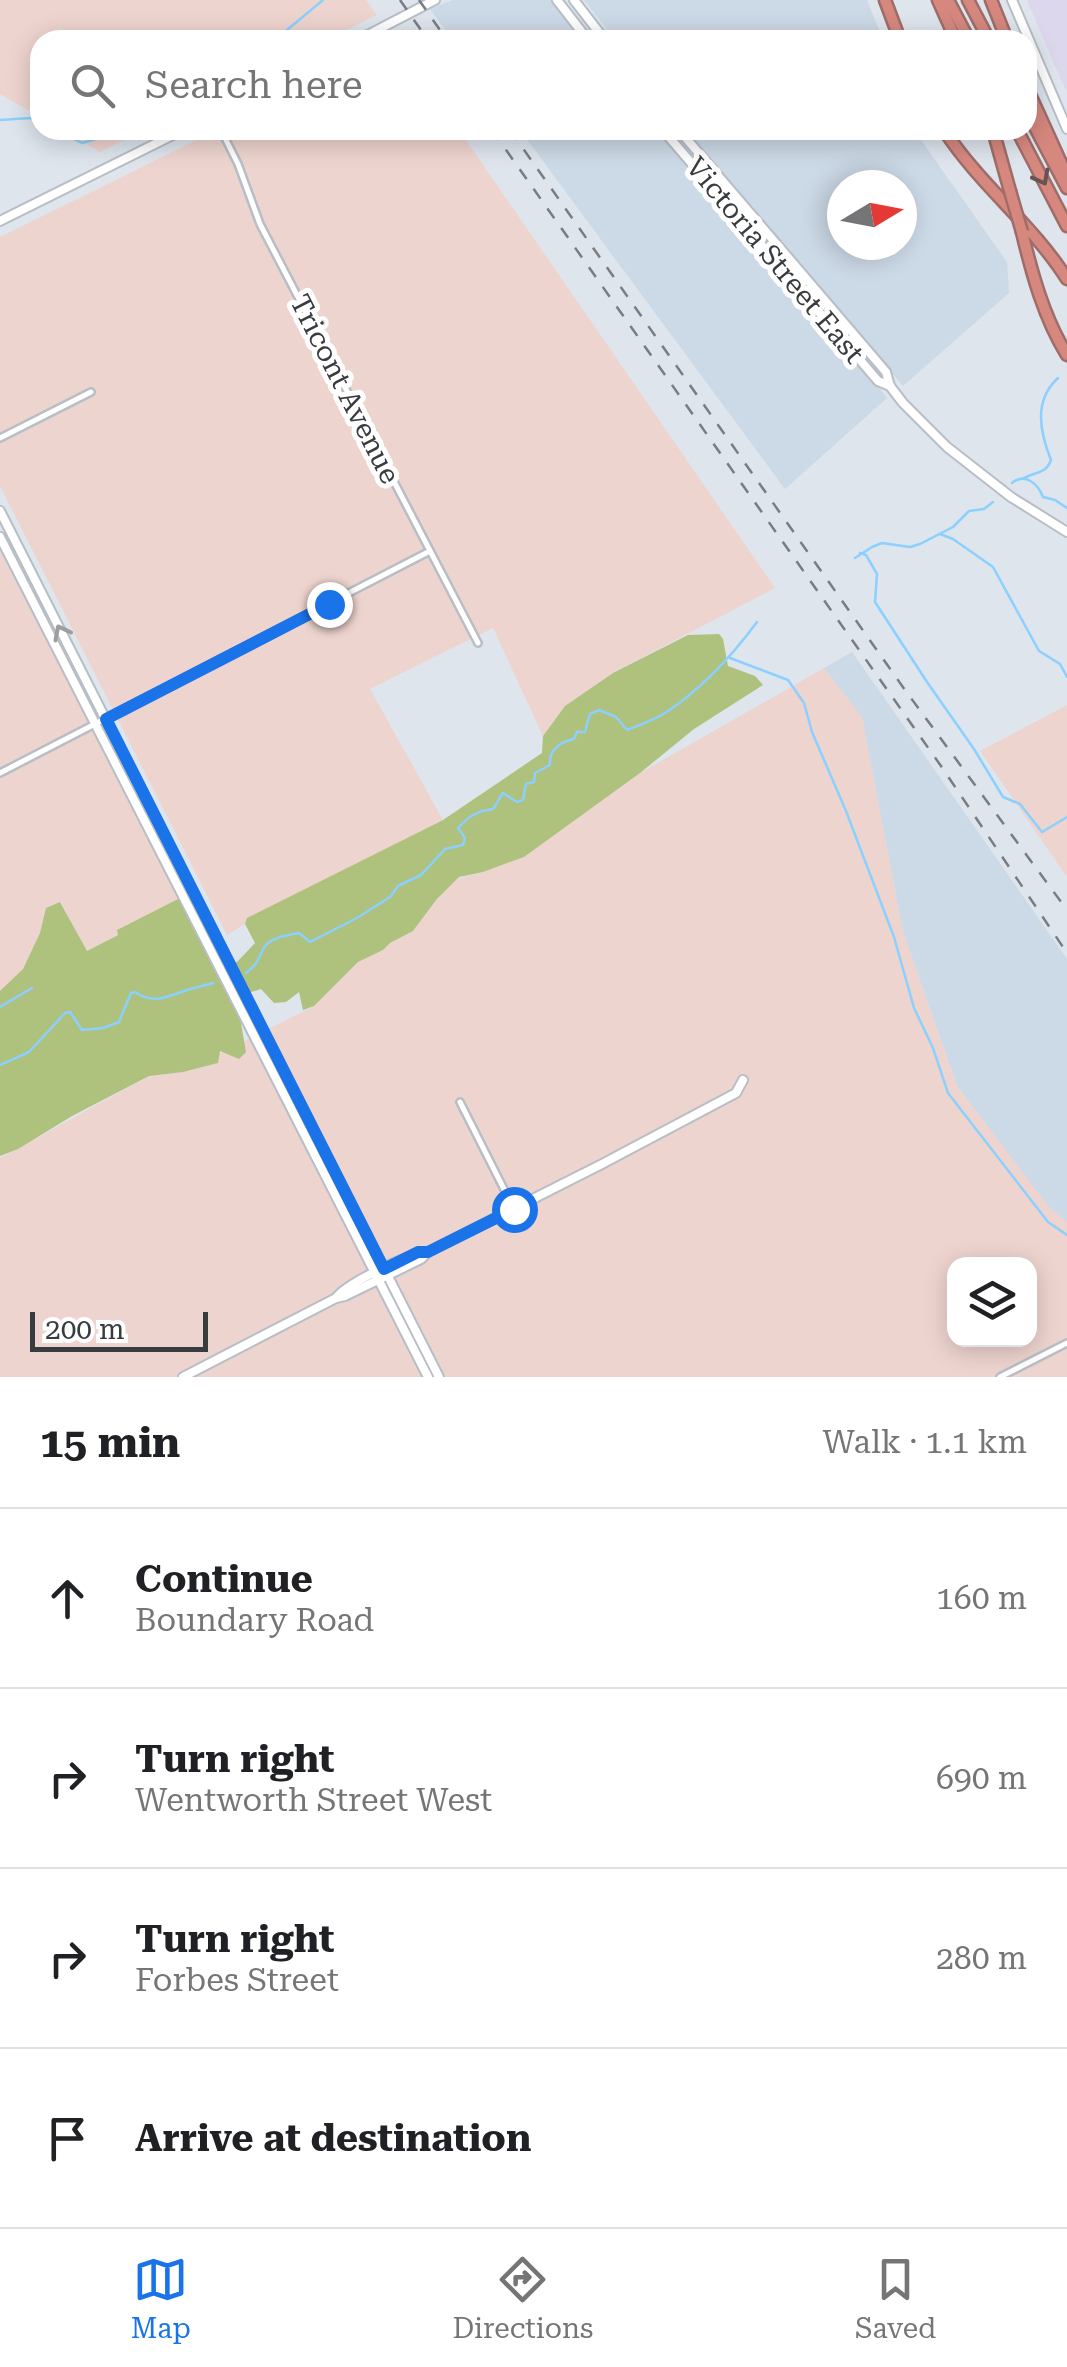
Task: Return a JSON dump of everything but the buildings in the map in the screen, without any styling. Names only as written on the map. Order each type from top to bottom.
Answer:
[{"type":"highway","points":[[888,0],[898,30]]},
{"type":"highway","points":[[938,0],[952,30]]},
{"type":"highway","points":[[948,0],[964,30]]},
{"type":"highway","points":[[968,0],[984,30]]},
{"type":"highway","points":[[991,0],[1003,30]]},
{"type":"highway","points":[[1037,110],[1067,176]]},
{"type":"highway","points":[[1037,131],[1067,188]]},
{"type":"highway","points":[[952,140],[984,183],[1038,237],[1067,279]]},
{"type":"highway","points":[[996,140],[1039,294],[1067,355]]},
{"type":"highway","points":[[1021,140],[1067,226]]},
{"type":"main road","points":[[377,30],[435,0]]},
{"type":"main road","points":[[557,0],[580,30]]},
{"type":"main road","points":[[574,0],[597,30]]},
{"type":"main road","points":[[1012,0],[1025,30]]},
{"type":"main road","points":[[1037,59],[1067,129]]},
{"type":"main road","points":[[0,221],[163,140]]},
{"type":"main road","name":"Victoria Street East","points":[[673,140],[878,381],[890,386]]},
{"type":"main road","name":"Victoria Street East","points":[[688,140],[886,372],[902,404],[947,447],[1011,497],[1067,532]]},
{"type":"main road","points":[[0,511],[381,1274],[428,1377]]},
{"type":"main road","points":[[0,537],[381,1274],[439,1377]]},
{"type":"main road","points":[[182,1377],[346,1296],[381,1274],[422,1258],[736,1093],[743,1080]]},
{"type":"street","name":"Tricont Avenue","points":[[226,140],[260,224],[478,643]]},
{"type":"street","points":[[0,438],[91,392]]},
{"type":"street","points":[[0,773],[430,551]]},
{"type":"street","points":[[460,1102],[514,1209]]},
{"type":"street","points":[[1000,1377],[1067,1343]]},
{"type":"shaded area","points":[[0,0],[366,0],[377,15],[346,30],[30,30],[30,111],[0,94]]},
{"type":"shaded area","points":[[453,0],[555,0],[578,30],[446,30],[430,9]]},
{"type":"shaded area","points":[[584,0],[867,0],[879,30],[607,30]]},
{"type":"shaded area","points":[[1027,0],[1067,0],[1067,91],[1061,80]]},
{"type":"shaded area","points":[[79,140],[124,140],[100,152]]},
{"type":"shaded area","points":[[197,140],[466,140],[775,588],[613,673],[565,706],[543,736],[493,628],[370,689],[443,820],[255,915],[227,935],[0,486],[0,237]]},
{"type":"shaded area","points":[[527,140],[670,140],[887,398],[785,489]]},
{"type":"shaded area","points":[[694,140],[921,140],[1007,262],[1009,293],[903,386]]},
{"type":"shaded area","points":[[0,551],[182,897],[117,930],[119,934],[86,951],[61,902],[46,908],[40,933],[23,969],[0,991]]},
{"type":"shaded area","points":[[852,652],[1067,959],[1067,1222],[1049,1208],[957,1086],[903,932],[862,718],[824,668]]},
{"type":"shaded area","points":[[824,668],[862,717],[903,932],[957,1086],[1049,1207],[1067,1222],[1067,1377],[0,1377],[0,1158],[149,1076],[218,1063],[219,1054],[314,1006],[358,962],[413,931],[452,880],[524,857],[640,773]]},
{"type":"shaded area","points":[[1067,705],[1067,877],[980,751]]},
{"type":"green space","points":[[719,634],[728,666],[755,676],[763,685],[694,729],[524,857],[459,877],[413,931],[358,962],[314,1006],[303,1010],[299,992],[286,1002],[274,1003],[261,989],[245,994],[237,1001],[246,1052],[239,1059],[220,1051],[218,1063],[149,1076],[0,1156],[0,991],[23,969],[40,933],[46,908],[60,902],[87,951],[118,935],[117,930],[182,897],[220,971],[238,961],[255,943],[245,924],[247,918],[443,820],[542,753],[543,736],[565,706],[613,673],[688,635]]},
{"type":"waterway","points":[[287,30],[323,0]]},
{"type":"waterway","points":[[0,120],[30,118]]},
{"type":"waterway","points":[[76,140],[93,140]]},
{"type":"waterway","points":[[1024,478],[1043,470],[1051,460],[1041,417],[1045,397],[1058,378]]},
{"type":"waterway","points":[[1012,483],[1030,481],[1043,497],[1067,508]]},
{"type":"waterway","points":[[855,558],[882,543],[910,547],[920,544],[953,527],[969,511],[984,509],[993,502]]},
{"type":"waterway","points":[[940,534],[993,567],[1039,651],[1060,664],[1067,677]]},
{"type":"waterway","points":[[860,553],[866,555],[877,574],[875,602],[1003,797],[1020,804],[1042,832],[1067,817]]},
{"type":"waterway","points":[[246,973],[273,940],[299,933],[310,942],[390,897],[398,886],[421,875],[445,849],[463,845],[465,838],[458,828],[474,815],[493,809],[503,793],[517,802],[523,800],[526,784],[534,782],[535,773],[550,765],[556,747],[574,739],[577,732],[585,732],[590,714],[599,710],[616,717],[627,730],[665,713],[715,672],[757,622]]},
{"type":"waterway","points":[[730,658],[788,680],[804,703],[894,937],[914,1008],[948,1093],[1048,1222],[1067,1235]]},
{"type":"waterway","points":[[0,1065],[29,1052],[65,1013],[70,1012],[82,1030],[103,1028],[119,1022],[131,993],[157,999],[213,983]]},
{"type":"waterway","points":[[0,1007],[32,988]]},
{"type":"railway","points":[[400,0],[421,30]]},
{"type":"railway","points":[[419,0],[440,30]]},
{"type":"railway","points":[[499,140],[941,766],[1067,953]]},
{"type":"railway","points":[[517,140],[905,690],[1067,910]]},
{"type":"route","points":[[329,604],[106,719],[384,1269],[418,1252],[428,1252],[514,1209]]}]
